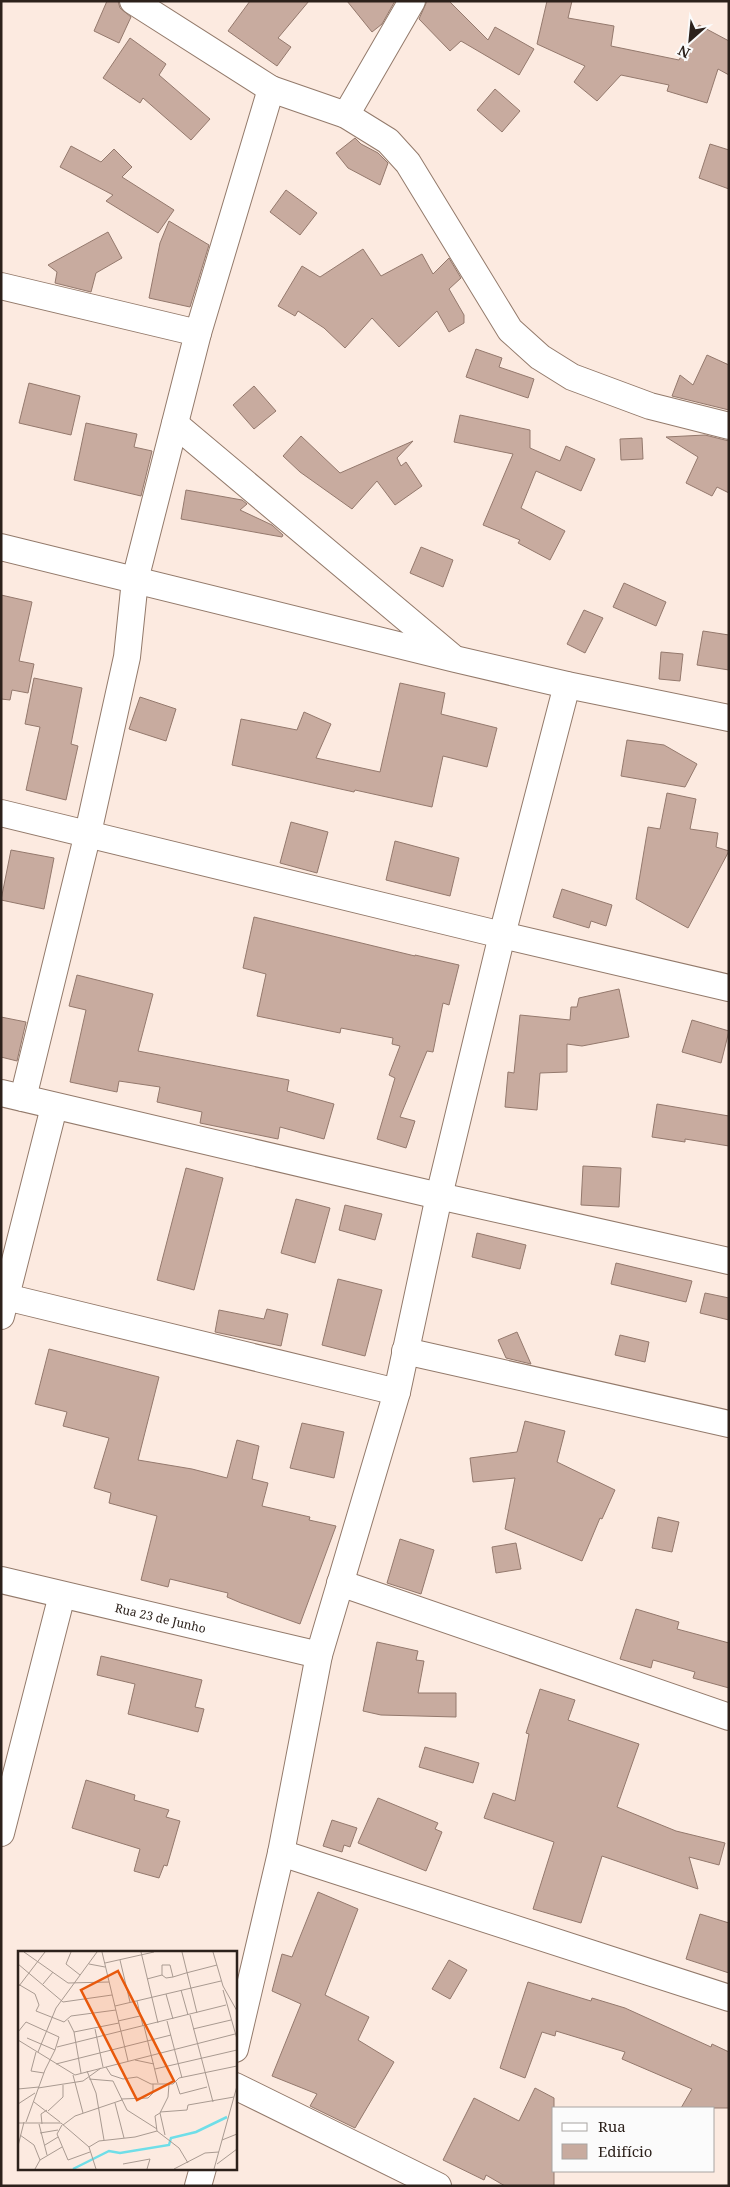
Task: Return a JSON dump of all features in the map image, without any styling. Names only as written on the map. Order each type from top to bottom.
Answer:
[{"type":"street","points":[[133,1],[271,89],[346,115],[388,141],[408,163],[510,330],[540,357],[572,376],[650,406],[729,426]]},
{"type":"street","points":[[346,115],[412,1]]},
{"type":"street","points":[[271,89],[198,333],[174,424],[135,580],[127,657],[88,833],[12,1096],[439,1196],[729,1261]]},
{"type":"street","points":[[1,286],[198,333]]},
{"type":"street","points":[[174,424],[455,659]]},
{"type":"street","points":[[1,547],[455,659],[567,685],[729,718]]},
{"type":"street","points":[[236,2046],[281,1853],[319,1655],[397,1392],[439,1196],[502,936],[567,685]]},
{"type":"street","points":[[1,813],[502,936],[729,988]]},
{"type":"street","points":[[54,1106],[4,1306],[397,1392]]},
{"type":"street","points":[[406,1351],[729,1424]]},
{"type":"street","name":"Rua 23 de Junho","points":[[1,1580],[319,1655]]},
{"type":"street","points":[[340,1583],[729,1717]]},
{"type":"street","points":[[1,1833],[62,1594]]},
{"type":"street","points":[[281,1853],[729,1998]]},
{"type":"street","points":[[236,2086],[438,2186]]},
{"type":"street","points":[[198,2186],[202,2170]]},
{"type":"building","points":[[107,1],[118,1],[120,8],[131,17],[119,43],[94,31]]},
{"type":"building","points":[[250,1],[309,1],[278,38],[291,47],[277,66],[228,31]]},
{"type":"building","points":[[347,1],[395,1],[382,24],[372,32]]},
{"type":"building","points":[[427,1],[449,1],[488,40],[495,27],[534,49],[519,75],[461,41],[450,51],[419,19]]},
{"type":"building","points":[[547,1],[572,1],[568,18],[614,26],[611,46],[679,60],[699,25],[729,41],[729,75],[718,69],[707,103],[667,91],[669,85],[621,75],[597,101],[574,82],[585,66],[537,44]]},
{"type":"building","points":[[130,38],[166,64],[159,75],[210,119],[191,140],[143,98],[140,103],[103,78]]},
{"type":"building","points":[[495,89],[520,111],[502,132],[477,110]]},
{"type":"building","points":[[355,138],[361,144],[378,153],[388,163],[380,185],[348,168],[336,153]]},
{"type":"building","points":[[710,144],[729,150],[729,189],[699,178]]},
{"type":"building","points":[[71,146],[101,162],[114,149],[132,167],[122,177],[174,210],[158,233],[106,201],[113,195],[60,167]]},
{"type":"building","points":[[286,190],[317,213],[300,235],[270,212]]},
{"type":"building","points":[[169,221],[209,245],[190,307],[149,298],[160,243]]},
{"type":"building","points":[[108,232],[122,258],[96,273],[91,292],[55,283],[57,272],[48,265]]},
{"type":"building","points":[[363,249],[381,276],[422,254],[433,274],[449,258],[461,278],[449,289],[464,315],[464,323],[449,332],[437,311],[399,347],[372,318],[345,348],[324,328],[298,311],[295,316],[278,306],[302,266],[320,277]]},
{"type":"building","points":[[476,349],[502,358],[499,367],[534,379],[528,398],[466,377]]},
{"type":"building","points":[[707,355],[729,365],[729,410],[672,396],[680,375],[693,385]]},
{"type":"building","points":[[29,383],[80,396],[71,435],[19,423]]},
{"type":"building","points":[[254,386],[276,411],[254,429],[233,405]]},
{"type":"building","points":[[460,415],[530,430],[530,448],[560,461],[566,446],[595,459],[581,491],[536,471],[521,508],[565,531],[550,560],[518,543],[520,540],[483,525],[513,454],[454,442]]},
{"type":"building","points":[[86,423],[137,434],[134,447],[152,451],[141,496],[74,480]]},
{"type":"building","points":[[705,435],[729,441],[729,493],[717,487],[712,496],[686,483],[698,457],[666,437]]},
{"type":"building","points":[[301,436],[340,473],[413,441],[397,458],[401,466],[406,462],[422,486],[395,505],[377,481],[352,509],[300,472],[283,456]]},
{"type":"building","points":[[642,438],[643,459],[621,460],[620,439]]},
{"type":"building","points":[[186,490],[242,500],[247,504],[240,510],[272,525],[283,535],[282,537],[181,519]]},
{"type":"building","points":[[421,547],[453,560],[443,587],[410,573]]},
{"type":"building","points":[[624,583],[666,602],[656,626],[613,607]]},
{"type":"building","points":[[1,595],[32,602],[19,661],[34,664],[28,693],[12,690],[10,700],[1,699]]},
{"type":"building","points":[[584,610],[603,618],[585,653],[567,644]]},
{"type":"building","points":[[703,631],[729,635],[729,670],[697,665]]},
{"type":"building","points":[[661,652],[683,654],[680,681],[659,679]]},
{"type":"building","points":[[34,678],[82,688],[71,744],[78,746],[66,800],[26,790],[40,727],[25,724]]},
{"type":"building","points":[[400,683],[445,693],[441,714],[497,728],[487,767],[443,756],[432,807],[232,765],[241,719],[297,730],[304,712],[331,724],[316,758],[380,772]]},
{"type":"building","points":[[140,697],[176,709],[166,741],[129,729]]},
{"type":"building","points":[[627,740],[664,745],[697,764],[685,787],[621,776]]},
{"type":"building","points":[[667,793],[696,799],[690,829],[718,833],[716,847],[729,851],[688,928],[636,899],[648,827],[660,829]]},
{"type":"building","points":[[291,822],[328,832],[317,873],[280,863]]},
{"type":"building","points":[[395,841],[459,858],[450,896],[386,880]]},
{"type":"building","points":[[11,850],[54,858],[44,909],[1,900]]},
{"type":"building","points":[[562,889],[612,905],[606,926],[591,921],[589,928],[553,917]]},
{"type":"building","points":[[254,917],[459,965],[449,1005],[443,1003],[433,1052],[427,1051],[400,1117],[415,1121],[406,1148],[377,1139],[395,1078],[389,1075],[400,1046],[392,1044],[393,1038],[341,1028],[340,1033],[257,1016],[266,974],[243,968]]},
{"type":"building","points":[[77,975],[153,994],[138,1051],[289,1080],[287,1091],[334,1104],[324,1139],[280,1127],[278,1139],[200,1123],[202,1112],[157,1102],[160,1087],[119,1081],[117,1092],[70,1082],[86,1010],[69,1006]]},
{"type":"building","points":[[619,989],[629,1037],[582,1046],[567,1044],[567,1072],[540,1073],[537,1110],[505,1107],[508,1072],[514,1073],[520,1015],[570,1020],[571,1007],[577,1007],[579,998]]},
{"type":"building","points":[[1,1017],[26,1022],[17,1061],[1,1057]]},
{"type":"building","points":[[692,1020],[729,1031],[721,1063],[682,1052]]},
{"type":"building","points":[[657,1104],[729,1116],[729,1146],[685,1139],[685,1142],[652,1137]]},
{"type":"building","points":[[583,1166],[621,1168],[619,1207],[581,1205]]},
{"type":"building","points":[[186,1168],[223,1178],[194,1290],[157,1280]]},
{"type":"building","points":[[296,1199],[330,1208],[315,1263],[281,1253]]},
{"type":"building","points":[[345,1205],[382,1214],[375,1240],[339,1230]]},
{"type":"building","points":[[477,1233],[526,1245],[520,1269],[472,1257]]},
{"type":"building","points":[[616,1263],[692,1281],[686,1302],[611,1284]]},
{"type":"building","points":[[338,1279],[382,1290],[365,1356],[322,1345]]},
{"type":"building","points":[[705,1293],[729,1298],[729,1320],[700,1313]]},
{"type":"building","points":[[267,1309],[288,1314],[281,1346],[215,1332],[219,1310],[264,1319]]},
{"type":"building","points":[[517,1332],[531,1364],[506,1358],[498,1340]]},
{"type":"building","points":[[620,1335],[649,1342],[645,1362],[615,1355]]},
{"type":"building","points":[[49,1349],[159,1377],[138,1460],[192,1469],[227,1478],[237,1440],[259,1446],[252,1479],[268,1483],[262,1506],[310,1517],[309,1520],[336,1526],[300,1624],[227,1597],[228,1593],[170,1579],[168,1587],[141,1580],[157,1516],[109,1503],[111,1493],[94,1488],[109,1438],[63,1426],[67,1412],[35,1404]]},
{"type":"building","points":[[525,1421],[565,1431],[557,1462],[615,1490],[602,1519],[600,1518],[582,1561],[505,1529],[515,1478],[473,1482],[470,1458],[517,1452]]},
{"type":"building","points":[[302,1423],[344,1432],[334,1478],[290,1468]]},
{"type":"building","points":[[658,1517],[679,1522],[672,1552],[652,1548]]},
{"type":"building","points":[[400,1539],[434,1550],[421,1594],[387,1583]]},
{"type":"building","points":[[516,1543],[521,1569],[496,1573],[492,1547]]},
{"type":"building","points":[[636,1609],[679,1622],[677,1629],[729,1643],[729,1688],[693,1678],[695,1672],[653,1660],[651,1668],[620,1659]]},
{"type":"building","points":[[377,1642],[418,1651],[416,1660],[424,1661],[418,1693],[456,1693],[456,1717],[381,1715],[363,1711]]},
{"type":"building","points":[[101,1656],[202,1680],[195,1707],[204,1709],[198,1732],[128,1714],[135,1684],[97,1675]]},
{"type":"building","points":[[540,1689],[575,1700],[568,1720],[639,1744],[617,1807],[676,1831],[725,1843],[719,1865],[689,1857],[698,1889],[602,1856],[581,1923],[533,1909],[554,1842],[484,1818],[493,1793],[515,1801],[529,1734],[526,1733]]},
{"type":"building","points":[[425,1747],[479,1763],[473,1783],[419,1767]]},
{"type":"building","points":[[86,1780],[135,1795],[134,1800],[169,1810],[166,1817],[180,1821],[167,1866],[164,1865],[159,1878],[134,1871],[140,1849],[72,1828]]},
{"type":"building","points":[[378,1798],[438,1823],[435,1829],[442,1832],[426,1871],[358,1843]]},
{"type":"building","points":[[332,1820],[357,1828],[350,1847],[344,1845],[342,1852],[323,1846]]},
{"type":"building","points":[[318,1892],[358,1909],[325,1995],[369,2017],[358,2040],[394,2062],[355,2128],[310,2106],[317,2094],[272,2076],[301,2004],[272,1991],[282,1954],[292,1957]]},
{"type":"building","points":[[700,1914],[729,1923],[729,1973],[686,1959]]},
{"type":"building","points":[[449,1960],[467,1970],[450,1999],[432,1989]]},
{"type":"building","points":[[528,1982],[591,2001],[592,1998],[625,2008],[711,2047],[712,2044],[729,2052],[729,2108],[682,2107],[692,2089],[622,2059],[625,2052],[556,2031],[555,2036],[542,2032],[525,2078],[500,2068]]},
{"type":"building","points":[[535,2088],[554,2098],[554,2107],[552,2107],[552,2172],[554,2172],[554,2186],[505,2186],[486,2175],[484,2180],[443,2160],[474,2098],[519,2121]]}]
